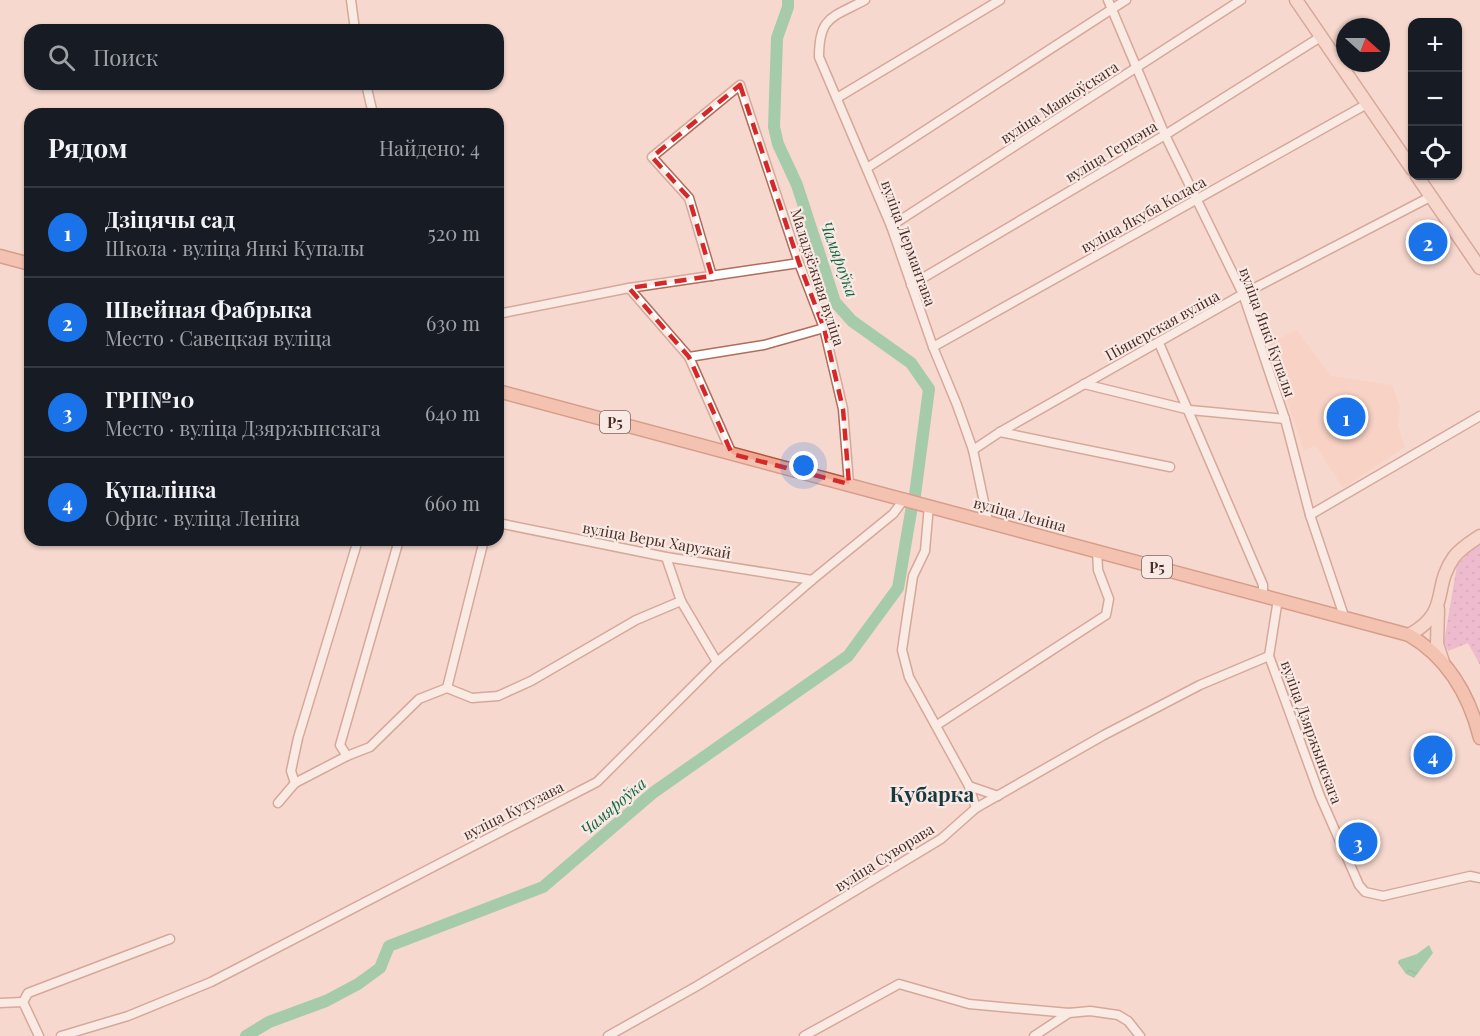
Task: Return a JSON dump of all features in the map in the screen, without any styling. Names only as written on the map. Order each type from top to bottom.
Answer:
[{"type":"main road","points":[[0,256],[24,262]]},
{"type":"main road","name":"вуліца Леніна","points":[[504,393],[905,498],[1408,635],[1430,647],[1443,662],[1473,711],[1480,738]]},
{"type":"street","points":[[351,0],[354,24]]},
{"type":"street","name":"вуліца Лермантава","points":[[865,0],[824,23],[819,35],[819,57],[891,226],[910,285],[973,450],[988,521]]},
{"type":"street","points":[[837,98],[1000,0]]},
{"type":"street","points":[[867,168],[1109,4],[1126,0]]},
{"type":"street","name":"вуліца Маякоўскага","points":[[891,226],[1241,0]]},
{"type":"street","points":[[1296,0],[1408,162]]},
{"type":"street","name":"вуліца Янкі Купалы","points":[[1109,4],[1138,67],[1165,135],[1243,294],[1285,419],[1310,515],[1345,619]]},
{"type":"street","name":"вуліца Герцэна","points":[[910,285],[1165,135],[1322,36]]},
{"type":"street","name":"Маладзёжная вуліца","points":[[712,276],[689,198],[652,157],[740,85],[799,263],[824,328],[843,408],[849,484]]},
{"type":"street","points":[[367,90],[372,108]]},
{"type":"street","name":"вуліца Якуба Коласа","points":[[933,347],[1367,104]]},
{"type":"street","points":[[1420,180],[1480,268]]},
{"type":"street","name":"Піянерская вуліца","points":[[973,450],[1000,432],[1243,294],[1432,196]]},
{"type":"street","points":[[504,313],[629,288],[799,263]]},
{"type":"street","points":[[629,288],[689,357],[732,454]]},
{"type":"street","points":[[689,357],[764,345],[824,328]]},
{"type":"street","points":[[1159,343],[1190,410],[1263,585],[1263,595]]},
{"type":"street","points":[[1084,384],[1190,410],[1285,419]]},
{"type":"street","points":[[1310,515],[1480,416]]},
{"type":"street","points":[[1000,432],[1170,467]]},
{"type":"street","name":"вуліца Кутузава","points":[[61,1036],[128,1016],[211,982],[597,782],[717,662],[893,514],[905,498]]},
{"type":"street","points":[[930,505],[925,551],[913,576],[902,650],[909,677],[969,786],[976,808]]},
{"type":"street","name":"вуліца Веры Харужай","points":[[504,524],[666,557],[812,580]]},
{"type":"street","points":[[1443,662],[1437,644],[1438,604],[1447,570],[1454,557],[1480,536]]},
{"type":"street","points":[[295,783],[291,771],[298,738],[356,546]]},
{"type":"street","points":[[347,756],[340,745],[397,546]]},
{"type":"street","points":[[447,688],[482,546]]},
{"type":"street","points":[[937,725],[1106,615],[1109,599],[1098,570],[1097,550]]},
{"type":"street","points":[[666,557],[681,601],[717,662]]},
{"type":"street","name":"вуліца Дзяржынскага","points":[[1278,599],[1269,656],[1320,796],[1359,885],[1365,892],[1383,896],[1470,876],[1480,878]]},
{"type":"street","points":[[278,803],[295,783],[347,756],[370,747],[420,699],[447,688],[472,699],[498,696],[531,681],[636,620],[681,601]]},
{"type":"street","points":[[1408,635],[1427,624],[1438,604]]},
{"type":"street","name":"вуліца Суворава","points":[[608,1036],[698,986],[941,839],[976,808],[1200,685],[1269,656]]},
{"type":"street","points":[[969,786],[998,796]]},
{"type":"street","points":[[23,1002],[28,993],[170,939]]},
{"type":"street","points":[[804,1036],[899,984],[969,1004],[1069,1013],[1090,1011],[1118,1015],[1128,1021],[1140,1036]]},
{"type":"street","points":[[0,1003],[23,1002]]},
{"type":"street","points":[[23,1002],[39,1036]]},
{"type":"street","points":[[1034,1036],[1069,1013]]},
{"type":"highlighted area","points":[[740,85],[799,263],[824,328],[843,409],[849,484],[732,454],[689,357],[629,288],[712,276],[689,198],[652,157]]},
{"type":"shaded area","points":[[1297,330],[1331,376],[1392,385],[1400,408],[1398,426],[1405,447],[1343,488],[1315,445],[1304,451],[1268,344]]},
{"type":"shaded area","points":[[1480,541],[1480,665],[1468,643],[1448,651],[1444,642],[1457,565]]},
{"type":"water","points":[[1429,945],[1433,953],[1414,978],[1406,974],[1398,963],[1399,960],[1417,954]]},
{"type":"waterway","name":"Чамяроўка","points":[[788,0],[788,7],[777,38],[774,127],[778,144],[797,185],[835,302],[852,321],[911,363],[929,389],[915,495]]},
{"type":"waterway","name":"Чамяроўка","points":[[246,1036],[269,1022],[326,1001],[358,984],[380,968],[389,946],[543,887],[654,792],[848,656],[898,588],[912,506]]},
{"type":"place","name":"Швейная Фабрыка","points":[[1428,242]]},
{"type":"place","name":"Дзіцячы сад","points":[[1346,417]]},
{"type":"place","name":"Купалінка","points":[[1433,755]]},
{"type":"place","name":"ГРП№10","points":[[1358,842]]},
{"type":"district","name":"Кубарка","points":[[932,793]]}]
